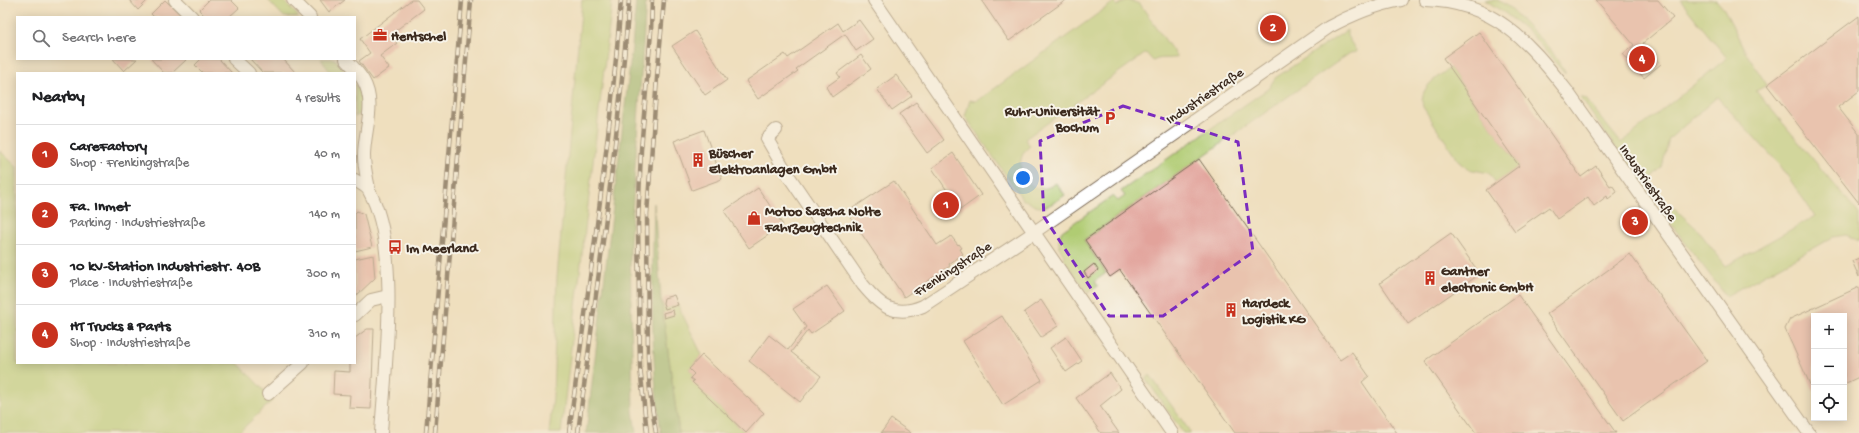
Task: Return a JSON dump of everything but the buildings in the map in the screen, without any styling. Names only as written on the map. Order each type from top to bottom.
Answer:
[{"type":"street","points":[[175,0],[191,16]]},
{"type":"street","points":[[293,0],[309,16]]},
{"type":"street","points":[[874,0],[1172,433]]},
{"type":"street","name":"Industriestraße","points":[[1033,233],[1329,27],[1351,14],[1378,4],[1401,0]]},
{"type":"street","name":"Industriestraße","points":[[1425,0],[1453,3],[1480,11],[1503,24],[1523,40],[1548,66],[1808,433]]},
{"type":"street","points":[[235,60],[248,72]]},
{"type":"street","points":[[347,60],[363,79],[368,90],[370,102],[364,155],[369,189],[380,217],[385,244],[388,296],[381,433]]},
{"type":"street","name":"Frenkingstraße","points":[[776,130],[767,138],[788,174],[863,285],[875,300],[891,310],[904,312],[923,306],[1033,233]]},
{"type":"street","points":[[356,181],[369,189]]},
{"type":"street","points":[[356,314],[371,300],[388,296]]},
{"type":"street","points":[[268,394],[302,364]]},
{"type":"highlighted area","points":[[1123,106],[1238,142],[1253,252],[1163,316],[1109,316],[1044,217],[1040,141]]},
{"type":"green space","points":[[268,0],[283,0],[298,16],[283,16]]},
{"type":"green space","points":[[582,0],[612,0],[561,433],[549,433],[553,397],[557,277]]},
{"type":"green space","points":[[636,0],[646,0],[630,245],[633,411],[636,433],[586,433],[632,47]]},
{"type":"green space","points":[[1127,0],[1140,4],[1177,57],[1153,61],[1146,53],[1025,139],[1030,146],[1023,153],[1021,170],[1030,185],[1038,188],[1046,188],[1056,183],[1065,195],[1047,206],[1035,206],[1023,200],[965,116],[970,100],[975,101],[980,99],[1114,2],[1117,6]]},
{"type":"green space","points":[[1485,0],[1498,0],[1510,8],[1551,50],[1565,74],[1530,33]]},
{"type":"green space","points":[[1680,0],[1716,0],[1724,9],[1746,53],[1767,85],[1756,91],[1859,214],[1859,241],[1846,235],[1833,237],[1726,296],[1664,215],[1673,207],[1697,229],[1726,266],[1815,216],[1780,165],[1717,97],[1669,139],[1662,167],[1646,183],[1639,181],[1580,97],[1586,99],[1621,143],[1727,58]]},
{"type":"green space","points":[[1347,30],[1347,36],[1357,52],[1350,53],[1084,240],[1106,273],[1095,281],[1098,286],[1088,293],[1063,259],[1064,255],[1060,249],[1059,243],[1059,237],[1062,231],[1113,196],[1118,201],[1125,196],[1121,191],[1269,88],[1275,78]]},
{"type":"green space","points":[[322,60],[336,60],[345,72],[330,72]]},
{"type":"green space","points":[[1450,68],[1519,166],[1496,183],[1489,173],[1468,169],[1460,163],[1423,107],[1423,94],[1429,84]]},
{"type":"green space","points":[[356,86],[362,97],[363,112],[356,116]]},
{"type":"green space","points":[[0,151],[16,166],[16,364],[239,364],[273,400],[238,433],[0,433]]},
{"type":"green space","points":[[654,203],[661,299],[679,433],[661,433],[657,404],[653,347]]},
{"type":"green space","points":[[661,299],[665,309],[678,305],[702,355],[689,369],[694,374],[690,378],[745,433],[679,433]]},
{"type":"green space","points":[[1150,375],[1191,433],[1183,433],[1146,379]]},
{"type":"railway","points":[[426,433],[462,0]]},
{"type":"railway","points":[[435,433],[471,0]]},
{"type":"railway","points":[[569,433],[605,163],[621,0]]},
{"type":"railway","points":[[578,433],[613,163],[629,0]]},
{"type":"railway","points":[[647,433],[640,367],[638,224],[641,150],[651,32],[652,0]]},
{"type":"railway","points":[[656,433],[650,393],[648,357],[647,214],[664,0]]},
{"type":"place","name":"Fa. Inmet","points":[[1273,28]]},
{"type":"place","name":"Hentschel","points":[[380,35]]},
{"type":"place","name":"HT Trucks & Parts","points":[[1642,59]]},
{"type":"place","name":"Ruhr-Universität Bochum","points":[[1110,118]]},
{"type":"place","name":"Büscher Elektroanlagen GmbH","points":[[698,160]]},
{"type":"place","name":"CareFactory","points":[[946,205]]},
{"type":"place","name":"Motoo Sascha Nolte Fahrzeugtechnik","points":[[754,218]]},
{"type":"place","name":"10 kV-Station Industriestr. 40B","points":[[1635,222]]},
{"type":"place","name":"Im Meerland","points":[[395,247]]},
{"type":"place","name":"Gantner electronic GmbH","points":[[1430,278]]},
{"type":"place","name":"Hardeck Logistik KG","points":[[1231,310]]}]
